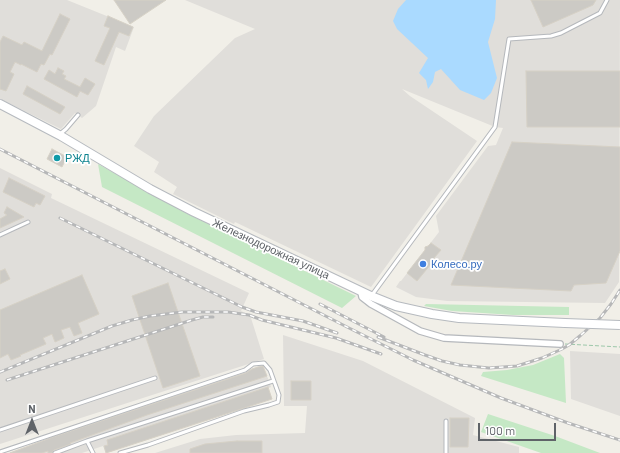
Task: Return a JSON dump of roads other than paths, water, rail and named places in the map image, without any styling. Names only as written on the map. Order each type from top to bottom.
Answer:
[{"type":"main road","name":"Железнодорожная улица","points":[[0,104],[58,134],[150,189],[194,212],[371,296],[402,307],[459,318],[620,325]]},
{"type":"street","points":[[361,292],[362,298],[371,304],[420,331],[444,338],[560,344]]},
{"type":"lane","points":[[371,296],[495,127],[509,39],[551,36],[561,33],[600,13],[607,0]]},
{"type":"lane","points":[[58,134],[66,129],[78,115]]},
{"type":"lane","points":[[0,235],[28,222]]},
{"type":"lane","points":[[0,452],[245,370],[254,364],[264,363],[270,370],[279,395],[278,402],[244,411],[148,445],[120,453]]},
{"type":"lane","points":[[0,430],[154,378]]},
{"type":"lane","points":[[55,453],[87,441],[273,380]]},
{"type":"lane","points":[[446,421],[446,453]]},
{"type":"lane","points":[[87,441],[94,453]]},
{"type":"water","points":[[406,0],[496,0],[495,19],[488,42],[497,78],[491,93],[484,100],[460,90],[441,69],[435,72],[433,82],[428,89],[426,80],[419,73],[428,58],[397,29],[393,21],[398,9]]},
{"type":"railway","points":[[0,149],[413,360],[501,398],[568,423],[620,440]]},
{"type":"railway","points":[[60,218],[242,307],[256,312],[303,321],[337,333]]},
{"type":"railway","points":[[378,337],[442,361],[460,365],[489,368],[517,366],[542,358],[569,345],[600,318],[620,290]]},
{"type":"railway","points":[[320,304],[384,337]]},
{"type":"railway","points":[[0,372],[112,326],[150,316],[182,312],[228,312],[249,315],[262,320],[336,338],[381,354]]},
{"type":"railway","points":[[7,380],[192,320],[203,317],[213,317]]},
{"type":"place","name":"РЖД","points":[[57,158]]},
{"type":"place","name":"Колесо.ру","points":[[423,264]]}]
